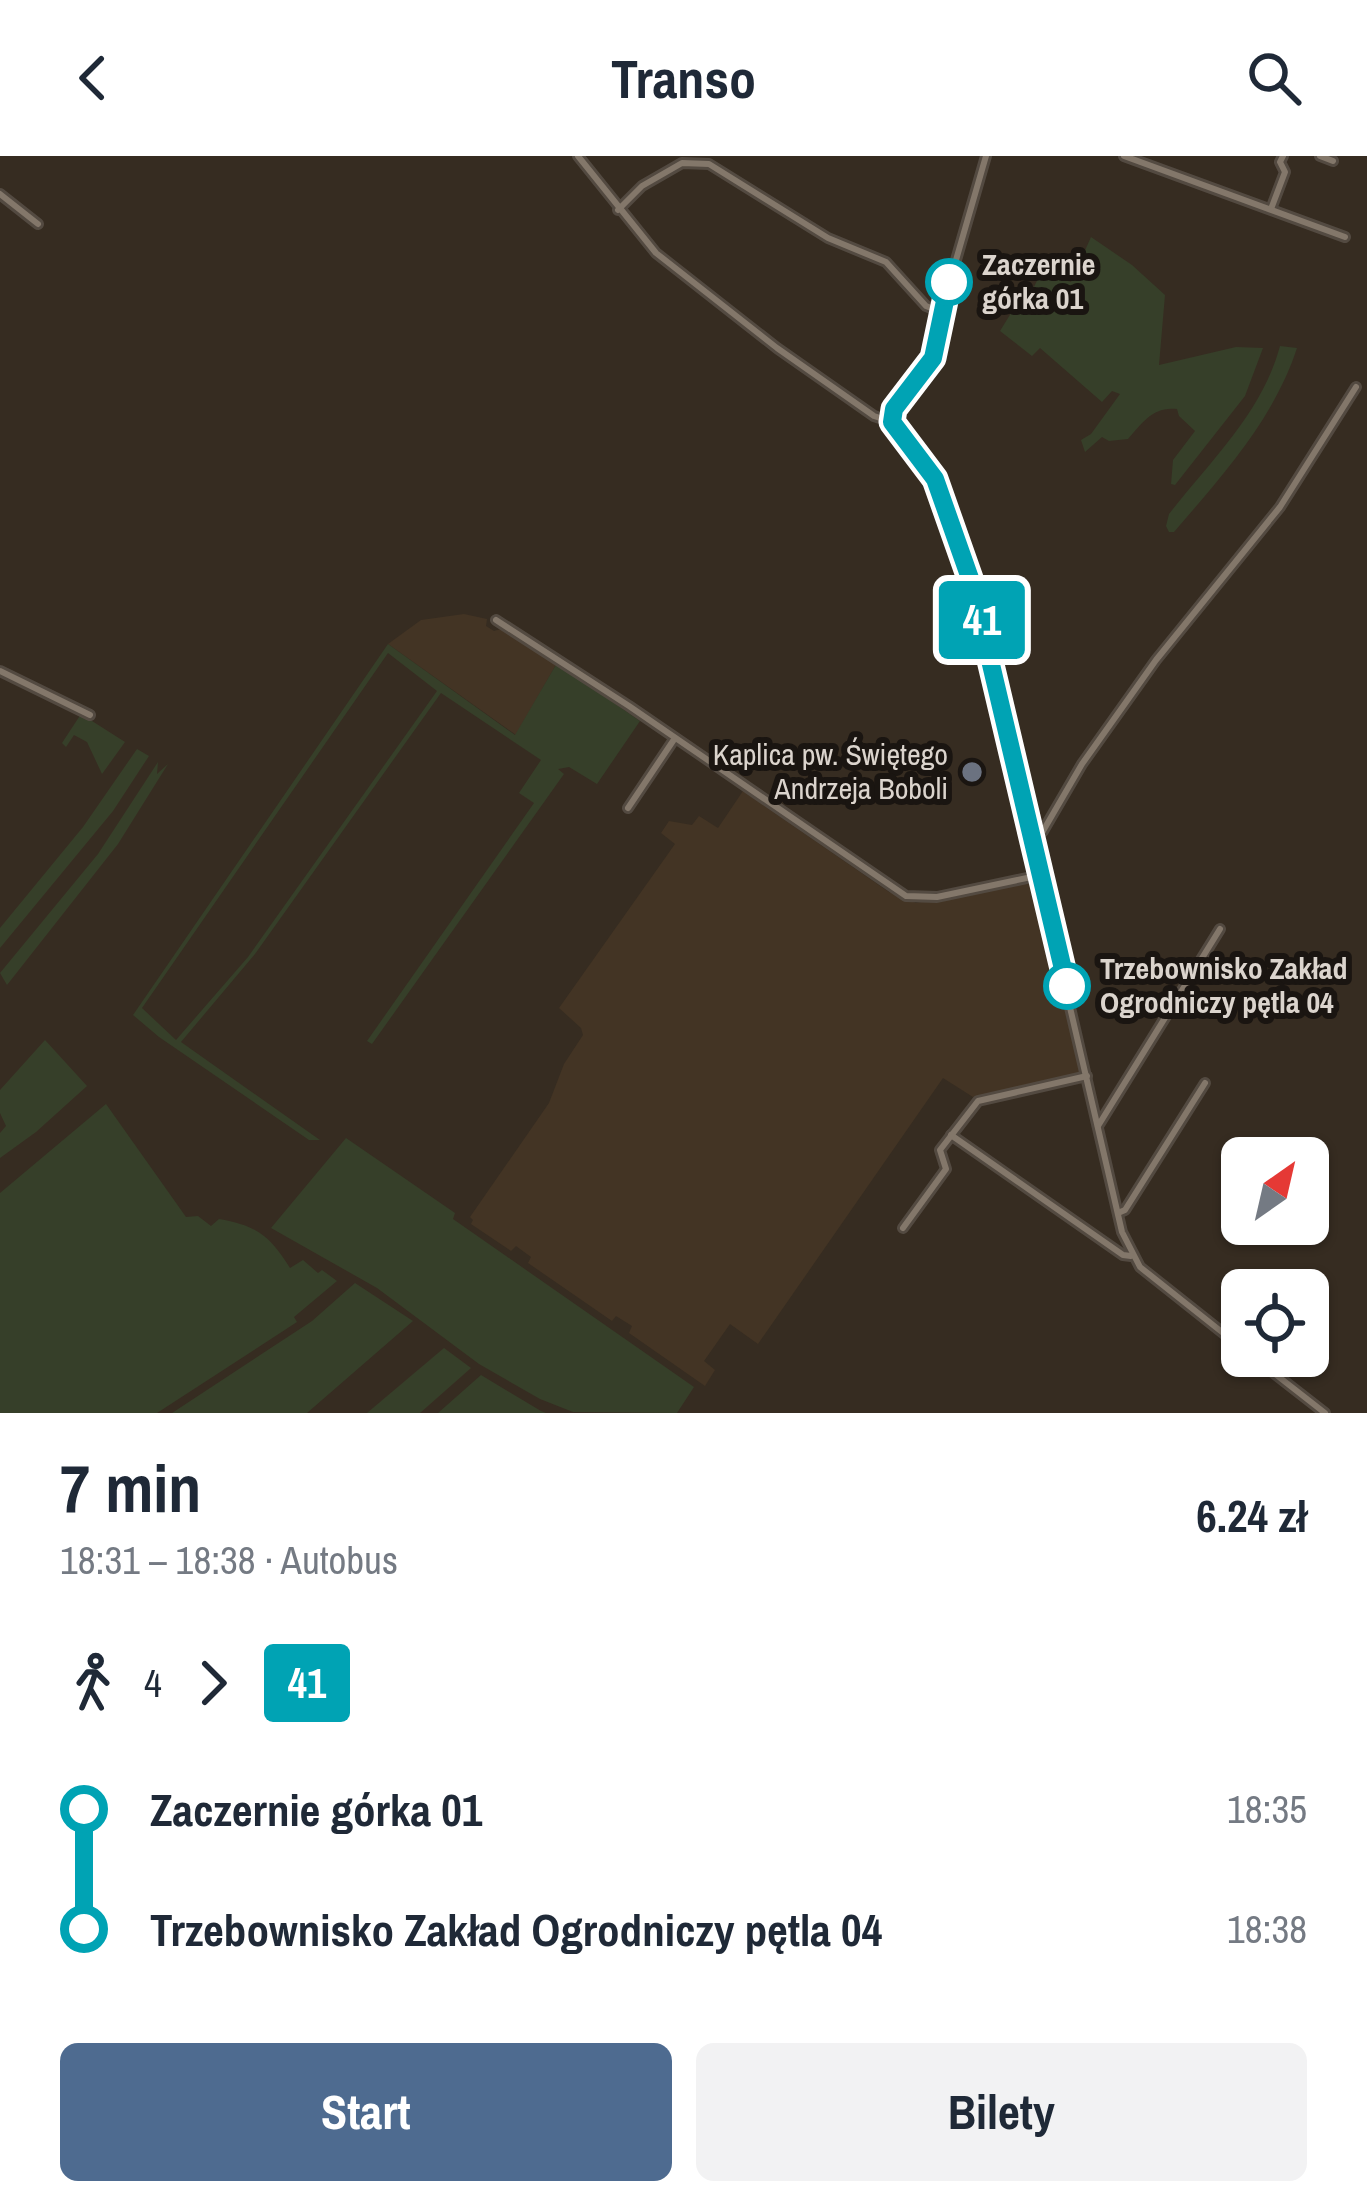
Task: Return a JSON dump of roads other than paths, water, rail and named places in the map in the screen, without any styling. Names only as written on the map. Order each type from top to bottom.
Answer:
[{"type":"street","points":[[578,156],[656,254],[874,416],[892,422],[935,479],[986,634],[1131,1256],[1221,1332]]},
{"type":"street","points":[[892,422],[894,409],[933,358],[940,312],[986,156]]},
{"type":"street","points":[[1124,156],[1345,237]]},
{"type":"street","points":[[1271,209],[1285,172],[1280,162],[1283,156]]},
{"type":"street","points":[[1320,156],[1333,161]]},
{"type":"street","points":[[619,210],[642,186],[682,164],[709,164],[828,238],[886,262],[926,306],[940,312]]},
{"type":"street","points":[[0,194],[38,224]]},
{"type":"street","points":[[1033,839],[1043,831],[1082,764],[1156,660],[1280,507],[1356,387]]},
{"type":"street","points":[[496,620],[906,896],[937,897],[1041,874]]},
{"type":"street","points":[[0,671],[90,716]]},
{"type":"street","points":[[628,808],[675,738]]},
{"type":"street","points":[[1098,1126],[1220,929]]},
{"type":"street","points":[[903,1228],[946,1169],[940,1150],[978,1101],[1087,1076]]},
{"type":"street","points":[[1118,1214],[1125,1210],[1205,1083]]},
{"type":"street","points":[[951,1135],[1104,1243],[1131,1256]]},
{"type":"street","points":[[1279,1377],[1325,1413]]},
{"type":"place","name":"Zaczernie górka 01","points":[[949,282]]},
{"type":"place","name":"Kaplica pw. Świętego Andrzeja Boboli","points":[[972,772]]},
{"type":"place","name":"Trzebownisko Zakład Ogrodniczy pętla 04","points":[[1067,986]]}]
